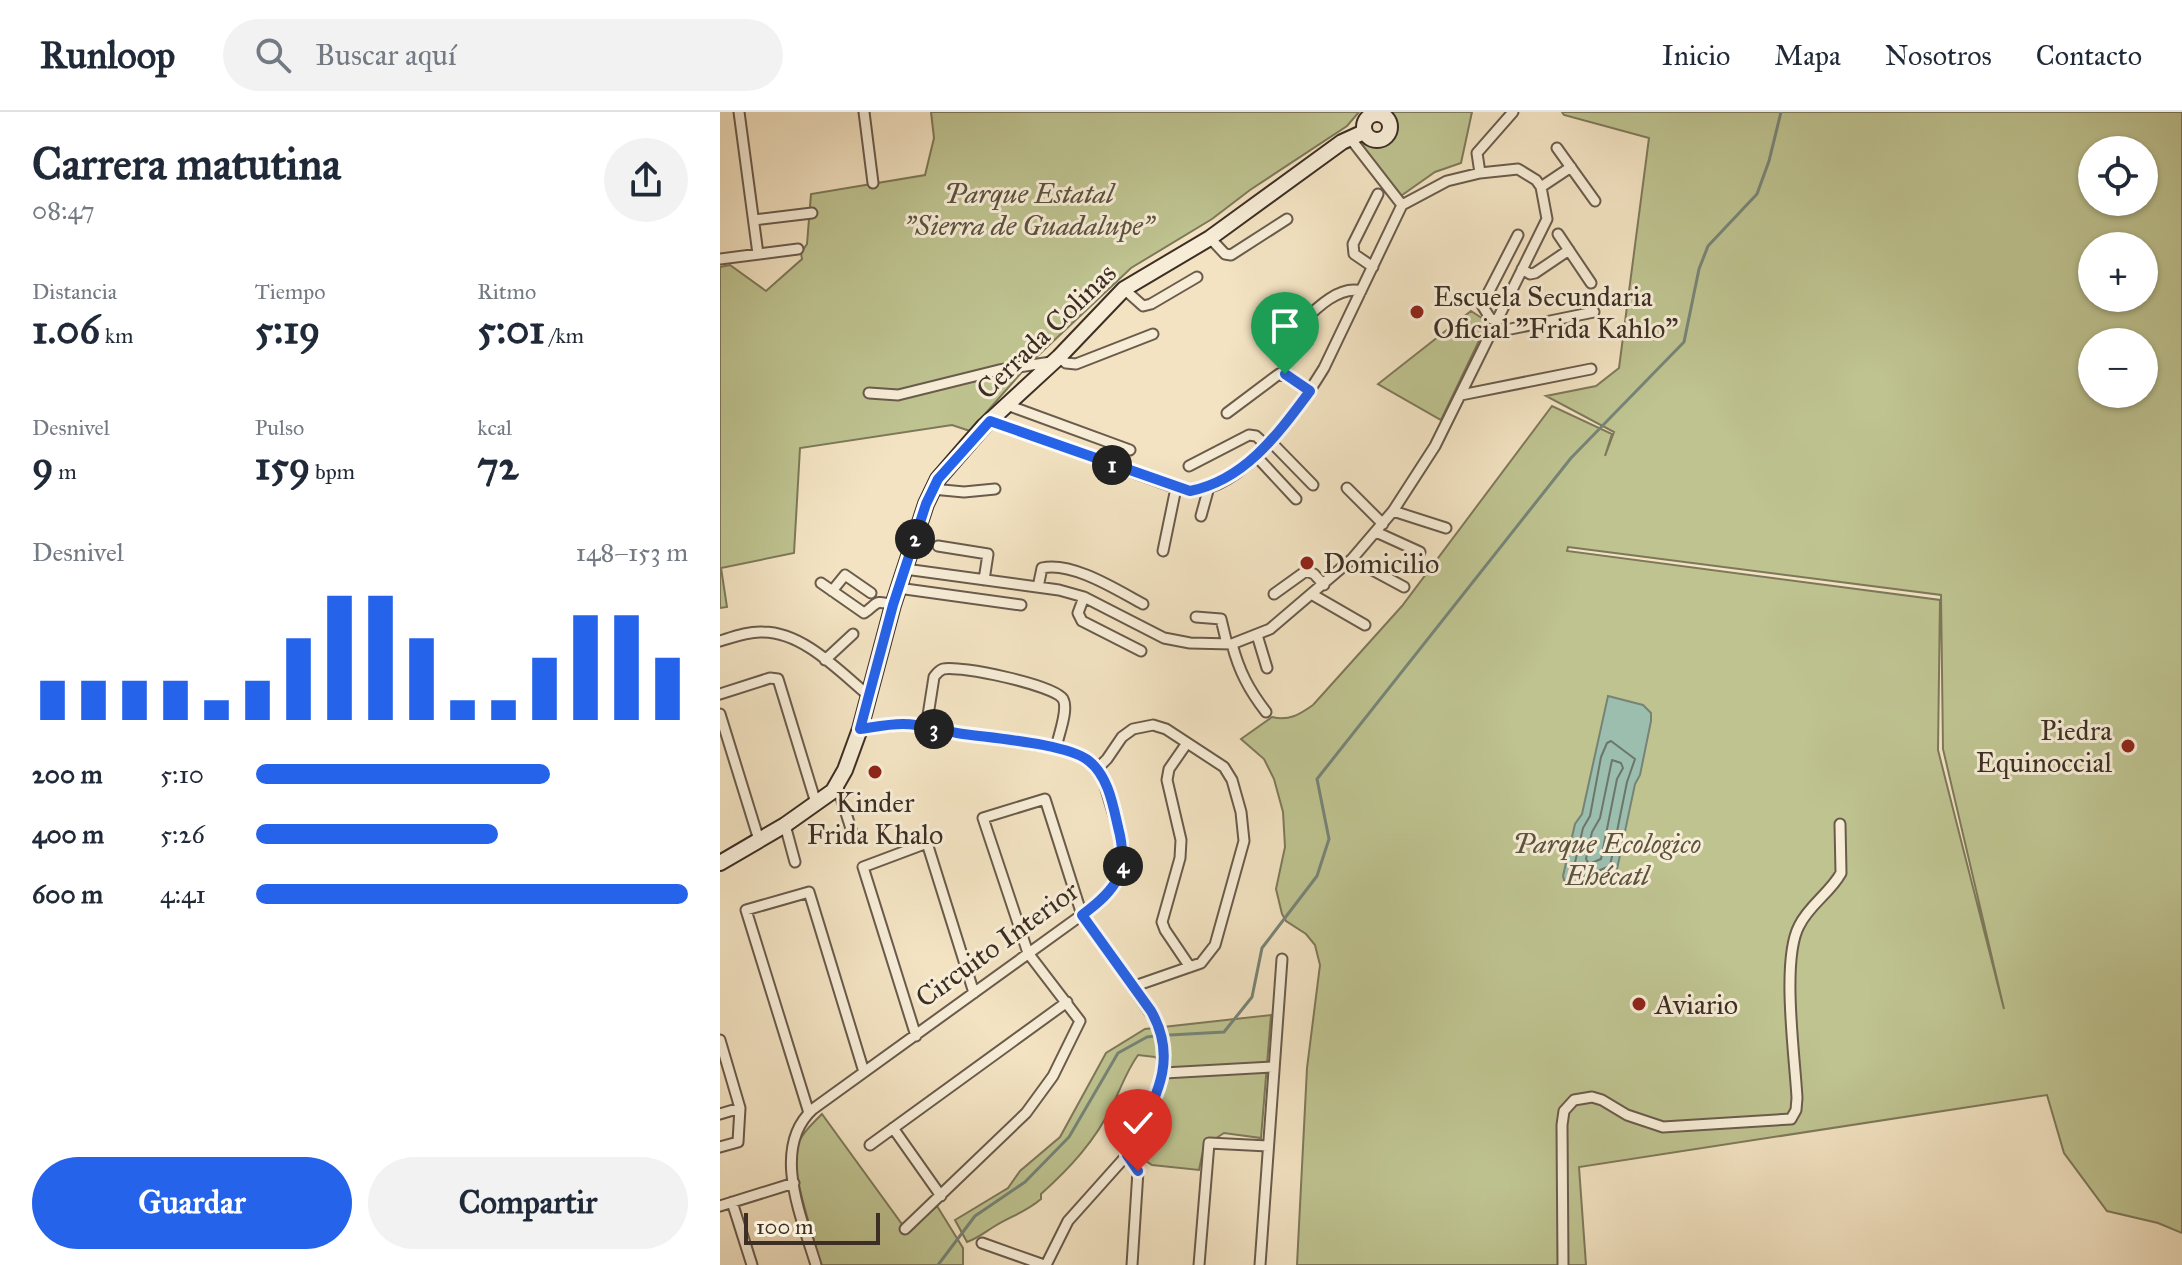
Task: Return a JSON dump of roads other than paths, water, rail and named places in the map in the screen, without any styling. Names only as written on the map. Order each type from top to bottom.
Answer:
[{"type":"main road","name":"Cerrada Colinas","points":[[860,729],[898,588],[938,479],[990,421],[1124,289],[1210,238],[1350,138],[1364,132]]},
{"type":"main road","points":[[720,863],[785,825],[833,791],[860,729]]},
{"type":"street","points":[[739,112],[758,254]]},
{"type":"street","points":[[864,112],[873,183]]},
{"type":"street","points":[[1480,173],[1477,153],[1513,112]]},
{"type":"street","points":[[1350,138],[1402,205]]},
{"type":"street","points":[[1557,148],[1595,201]]},
{"type":"street","points":[[1541,187],[1571,167]]},
{"type":"street","points":[[905,569],[1038,587],[1084,597],[1164,638],[1190,643],[1230,644],[1270,629],[1352,559],[1380,528],[1421,469],[1461,395],[1547,219],[1541,187],[1536,180],[1518,169],[1480,173],[1447,181],[1402,205],[1310,391],[1256,456],[1232,476],[1209,487],[1190,491],[1176,488],[990,421]]},
{"type":"street","points":[[1373,267],[1354,254],[1353,244],[1378,194]]},
{"type":"street","points":[[754,220],[812,213]]},
{"type":"street","points":[[1210,238],[1225,254],[1231,255],[1287,219]]},
{"type":"street","points":[[1558,234],[1591,283]]},
{"type":"street","points":[[1497,321],[1490,318],[1482,305],[1518,235]]},
{"type":"street","points":[[720,259],[798,249]]},
{"type":"street","points":[[1522,269],[1530,274],[1535,273],[1569,250]]},
{"type":"street","points":[[1124,289],[1143,306],[1197,277]]},
{"type":"street","points":[[1287,336],[1339,292],[1361,291]]},
{"type":"street","points":[[1491,333],[1594,312]]},
{"type":"street","points":[[869,393],[898,395],[1056,359],[1076,364],[1153,334]]},
{"type":"street","points":[[1461,395],[1591,369]]},
{"type":"street","points":[[1227,413],[1279,374],[1290,377],[1310,391]]},
{"type":"street","points":[[1007,405],[1130,450]]},
{"type":"street","points":[[1189,466],[1249,435],[1256,436],[1268,443],[1313,485]]},
{"type":"street","points":[[1256,456],[1296,499]]},
{"type":"street","points":[[1201,516],[1209,487]]},
{"type":"street","points":[[1163,551],[1176,488]]},
{"type":"street","points":[[1347,488],[1380,528],[1420,552]]},
{"type":"street","points":[[932,489],[964,492],[995,489]]},
{"type":"street","points":[[1393,511],[1446,528]]},
{"type":"street","points":[[938,546],[988,554],[984,580]]},
{"type":"street","points":[[1352,559],[1404,587]]},
{"type":"street","points":[[1038,587],[1042,568],[1056,567],[1092,578],[1143,604]]},
{"type":"street","points":[[1274,594],[1306,571],[1314,574],[1324,585]]},
{"type":"street","points":[[832,591],[845,575],[871,593]]},
{"type":"street","points":[[821,583],[864,613],[880,601],[893,605]]},
{"type":"street","points":[[898,588],[1021,605]]},
{"type":"street","points":[[1313,595],[1365,625]]},
{"type":"street","points":[[1084,597],[1078,613],[1082,621],[1141,651]]},
{"type":"street","points":[[1196,617],[1221,619],[1239,670],[1249,690],[1266,712]]},
{"type":"street","points":[[720,641],[760,631],[778,633],[825,660],[868,695]]},
{"type":"street","points":[[825,660],[853,634]]},
{"type":"street","points":[[1257,635],[1267,668]]},
{"type":"street","points":[[926,728],[937,672],[949,669],[963,671],[1019,680],[1048,688],[1062,697],[1065,706],[1056,748]]},
{"type":"street","points":[[720,694],[770,678],[778,679],[816,803]]},
{"type":"street","points":[[720,714],[759,840]]},
{"type":"street","points":[[860,729],[904,724],[1056,748],[1088,759],[1097,769],[1122,737],[1143,725],[1166,729],[1224,767],[1232,780],[1241,812],[1244,841],[1215,945],[1201,963],[1132,987]]},
{"type":"street","points":[[1187,743],[1169,769],[1167,780],[1181,840],[1180,858],[1162,922],[1190,967]]},
{"type":"street","name":"Circuito Interior","points":[[816,1265],[794,1183],[791,1150],[801,1121],[1101,901],[1115,885],[1124,858],[1110,797],[1097,769]]},
{"type":"street","points":[[837,784],[853,835]]},
{"type":"street","points":[[905,1229],[1043,1093],[1080,1021],[1028,953],[983,818],[1045,799],[1082,915],[1158,1024],[1164,1046],[1164,1073],[1127,1155],[1068,1221],[1045,1265],[982,1243]]},
{"type":"street","points":[[1563,1265],[1562,1125],[1564,1111],[1574,1100],[1592,1097],[1602,1100],[1627,1115],[1663,1127],[1791,1119],[1797,1098],[1791,992],[1794,935],[1812,905],[1841,873],[1840,824]]},
{"type":"street","points":[[785,825],[795,862]]},
{"type":"street","points":[[916,1036],[863,867],[927,843],[974,993]]},
{"type":"street","points":[[809,1113],[746,910],[809,892],[864,1072]]},
{"type":"street","points":[[1260,1265],[1282,959]]},
{"type":"street","points":[[870,1145],[1067,1002]]},
{"type":"street","points":[[720,1040],[740,1108],[738,1142],[720,1147]]},
{"type":"street","points":[[1164,1073],[1274,1067]]},
{"type":"street","points":[[720,1114],[740,1108]]},
{"type":"street","points":[[893,1128],[941,1196]]},
{"type":"street","points":[[1199,1265],[1209,1143],[1268,1146]]},
{"type":"street","points":[[1127,1155],[1138,1171],[1132,1265]]},
{"type":"street","points":[[720,1206],[794,1183]]},
{"type":"street","points":[[732,1202],[752,1265]]},
{"type":"water","points":[[1608,696],[1643,705],[1651,713],[1640,775],[1635,784],[1616,874],[1583,885],[1565,883],[1563,876],[1575,824],[1582,814]]},
{"type":"waterway","points":[[1170,1035],[1224,1032],[1252,997],[1262,948],[1317,876],[1329,839],[1317,779],[1571,458],[1684,342],[1699,269],[1708,246],[1757,194],[1781,112]]},
{"type":"waterway","points":[[938,1265],[975,1216],[1025,1182],[1069,1137],[1118,1053],[1147,1037],[1155,1036]]},
{"type":"place","name":"Escuela Secundaria Oficial \"Frida Kahlo\"","points":[[1417,312]]},
{"type":"place","name":"Domicilio","points":[[1307,563]]},
{"type":"place","name":"Piedra Equinoccial","points":[[2128,746]]},
{"type":"place","name":"Kinder Frida Khalo","points":[[875,772]]},
{"type":"place","name":"Aviario","points":[[1639,1004]]},
{"type":"park label","name":"Parque Estatal \"Sierra de Guadalupe\"","points":[[1029,209]]},
{"type":"park label","name":"Parque Ecologico Ehécatl","points":[[1607,859]]}]
